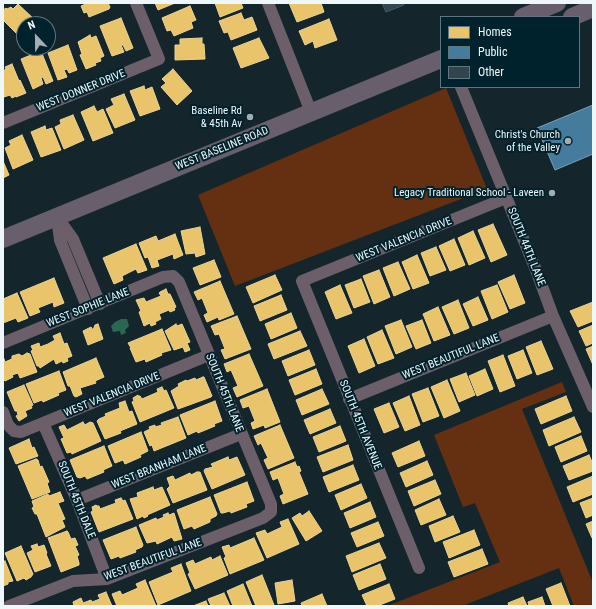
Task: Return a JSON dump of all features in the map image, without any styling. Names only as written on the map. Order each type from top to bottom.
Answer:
[{"type":"main road","points":[[525,16],[557,3]]},
{"type":"main road","points":[[574,16],[593,8]]},
{"type":"main road","name":"WEST BASELINE ROAD","points":[[3,239],[440,59]]},
{"type":"street","name":"WEST DONNER DRIVE","points":[[3,123],[158,59],[136,3]]},
{"type":"street","points":[[268,3],[311,112]]},
{"type":"street","name":"SOUTH 44TH LANE","points":[[461,88],[553,316],[593,407]]},
{"type":"street","name":"WEST VALENCIA DRIVE","points":[[302,281],[506,198]]},
{"type":"street","points":[[57,217],[72,236],[100,304]]},
{"type":"street","points":[[57,217],[60,240],[88,309]]},
{"type":"street","points":[[73,272],[85,268]]},
{"type":"street","name":"WEST SOPHIE LANE","points":[[3,343],[163,277],[173,276]]},
{"type":"street","name":"SOUTH 45TH LANE","points":[[173,276],[179,282],[271,504],[271,512]]},
{"type":"street","name":"SOUTH 45TH AVENUE","points":[[302,281],[419,568]]},
{"type":"street","name":"WEST BEAUTIFUL LANE","points":[[349,399],[553,316]]},
{"type":"street","name":"WEST VALENCIA DRIVE","points":[[3,412],[8,425],[14,431],[21,432],[209,355]]},
{"type":"street","name":"SOUTH 45TH DALE","points":[[43,423],[77,500],[107,579]]},
{"type":"street","name":"WEST BRANHAM LANE","points":[[77,500],[241,434]]},
{"type":"street","name":"WEST BEAUTIFUL LANE","points":[[9,606],[73,581],[107,579],[263,518],[271,512]]},
{"type":"shaded area","points":[[446,88],[487,189],[235,286],[198,195]]},
{"type":"shaded area","points":[[121,319],[127,319],[129,326],[125,330],[126,333],[121,335],[120,331],[113,332],[111,326]]},
{"type":"shaded area","points":[[562,382],[566,392],[522,409],[593,583],[593,606],[574,606],[559,568],[462,606],[387,606],[500,562],[475,503],[463,507],[434,435]]},
{"type":"building: Homes","points":[[84,3],[108,3],[110,7],[109,9],[89,17],[87,12],[84,13],[81,6],[84,5]]},
{"type":"building: Homes","points":[[155,3],[175,3],[158,10]]},
{"type":"building: Homes","points":[[215,3],[241,3],[243,8],[220,17]]},
{"type":"building: Homes","points":[[289,3],[321,3],[324,12],[297,22]]},
{"type":"building: Homes","points":[[18,4],[31,16],[16,16],[16,33],[3,20],[3,10],[11,7],[13,9]]},
{"type":"building: Homes","points":[[190,6],[196,20],[191,22],[193,28],[174,36],[171,30],[167,31],[162,18]]},
{"type":"building: Homes","points":[[241,13],[244,20],[252,17],[257,30],[231,40],[228,32],[224,33],[219,21]]},
{"type":"building: Homes","points":[[121,18],[133,48],[126,51],[123,45],[121,45],[124,52],[112,56],[100,26]]},
{"type":"building: Homes","points":[[329,19],[337,40],[315,48],[313,41],[305,45],[299,31]]},
{"type":"building: Homes","points":[[90,35],[91,38],[96,36],[104,56],[100,58],[101,61],[95,63],[96,65],[86,69],[80,55],[82,54],[78,42]]},
{"type":"building: Homes","points":[[202,38],[205,59],[175,60],[175,45],[180,45],[180,39]]},
{"type":"building: Homes","points":[[259,38],[269,58],[241,68],[233,48]]},
{"type":"building: Homes","points":[[68,45],[77,70],[69,73],[67,69],[64,70],[67,77],[58,80],[49,56],[56,56],[56,50]]},
{"type":"building: Homes","points":[[28,56],[43,56],[53,81],[46,84],[43,77],[41,78],[43,84],[33,89],[21,59]]},
{"type":"building: Homes","points":[[12,64],[26,93],[12,98],[10,95],[4,97],[3,71],[6,69],[5,67]]},
{"type":"building: Homes","points":[[173,69],[192,91],[177,105],[161,87],[166,83],[162,79]]},
{"type":"building: Homes","points":[[144,86],[145,90],[152,87],[160,109],[140,116],[130,91]]},
{"type":"building: Homes","points":[[124,94],[135,120],[115,128],[106,109],[114,105],[111,99]]},
{"type":"building: Homes","points":[[94,106],[97,112],[103,109],[113,133],[93,141],[81,112]]},
{"type":"building: Homes","points":[[73,115],[84,140],[64,149],[55,127],[61,124],[60,120]]},
{"type":"building: Homes","points":[[45,126],[46,130],[52,128],[61,150],[41,157],[31,132]]},
{"type":"building: Homes","points":[[22,135],[33,160],[13,169],[5,148],[11,145],[9,141]]},
{"type":"building: Homes","points":[[3,161],[9,175],[3,178]]},
{"type":"building: Homes","points":[[493,224],[507,255],[491,262],[478,230]]},
{"type":"building: Homes","points":[[200,227],[205,254],[196,257],[195,253],[186,254],[181,231]]},
{"type":"building: Homes","points":[[473,231],[485,258],[469,265],[458,238]]},
{"type":"building: Homes","points":[[175,234],[183,255],[174,259],[173,254],[157,260],[159,266],[152,268],[148,257],[145,258],[139,243],[156,236],[158,241]]},
{"type":"building: Homes","points":[[454,239],[465,265],[450,271],[439,246]]},
{"type":"building: Homes","points":[[136,244],[147,270],[138,273],[136,269],[122,276],[123,280],[114,284],[103,258]]},
{"type":"building: Homes","points":[[436,247],[446,270],[430,276],[421,253]]},
{"type":"building: Homes","points":[[417,255],[429,283],[413,289],[402,262]]},
{"type":"building: Homes","points":[[214,260],[221,277],[200,285],[193,268]]},
{"type":"building: Homes","points":[[398,262],[410,289],[394,296],[383,268]]},
{"type":"building: Homes","points":[[379,270],[390,297],[374,304],[363,276]]},
{"type":"building: Homes","points":[[275,275],[282,290],[253,303],[246,287]]},
{"type":"building: Homes","points":[[514,275],[525,303],[510,309],[498,282]]},
{"type":"building: Homes","points":[[54,278],[64,303],[54,307],[53,302],[38,308],[40,312],[30,316],[20,292]]},
{"type":"building: Homes","points":[[361,279],[370,302],[354,308],[345,285]]},
{"type":"building: Homes","points":[[220,281],[234,314],[219,320],[218,317],[207,322],[204,315],[208,313],[202,298],[198,300],[194,292]]},
{"type":"building: Homes","points":[[340,285],[352,313],[336,319],[325,292]]},
{"type":"building: Homes","points":[[497,285],[508,312],[492,319],[481,291]]},
{"type":"building: Homes","points":[[166,289],[176,307],[174,308],[175,310],[170,312],[169,310],[159,314],[161,319],[155,322],[156,324],[151,326],[150,323],[144,326],[139,312],[141,311],[136,300],[144,298],[146,302],[161,296],[159,293]]},
{"type":"building: Homes","points":[[17,293],[28,318],[18,322],[16,318],[3,323],[3,299]]},
{"type":"building: Homes","points":[[281,295],[287,310],[260,321],[254,306]]},
{"type":"building: Homes","points":[[478,297],[488,320],[473,326],[463,304]]},
{"type":"building: Homes","points":[[458,300],[469,328],[454,334],[442,307]]},
{"type":"building: Homes","points":[[593,302],[593,321],[578,327],[570,311]]},
{"type":"building: Homes","points":[[438,307],[450,335],[434,341],[423,314]]},
{"type":"building: Homes","points":[[291,313],[297,328],[271,339],[265,324]]},
{"type":"building: Homes","points":[[237,316],[251,349],[225,359],[221,350],[225,349],[219,334],[215,335],[211,326]]},
{"type":"building: Homes","points":[[401,320],[412,347],[396,354],[385,326]]},
{"type":"building: Homes","points":[[422,320],[431,343],[416,349],[406,326]]},
{"type":"building: Homes","points":[[98,324],[103,339],[88,345],[83,331],[91,327],[93,330],[95,325]]},
{"type":"building: Homes","points":[[176,324],[177,326],[182,324],[190,342],[187,343],[190,350],[185,352],[183,347],[174,350],[165,331]]},
{"type":"building: Homes","points":[[593,325],[593,343],[586,346],[579,331]]},
{"type":"building: Homes","points":[[162,329],[171,350],[161,353],[162,355],[146,362],[145,359],[136,362],[128,343]]},
{"type":"building: Homes","points":[[382,330],[394,358],[378,364],[367,337]]},
{"type":"building: Homes","points":[[300,331],[307,346],[274,359],[268,344]]},
{"type":"building: Homes","points":[[60,333],[64,344],[67,343],[72,356],[67,358],[68,361],[63,363],[62,361],[56,364],[54,359],[40,368],[37,366],[31,351],[33,350],[31,346],[39,343],[40,347],[48,344],[55,340],[53,336]]},
{"type":"building: Homes","points":[[364,339],[375,366],[359,373],[348,346]]},
{"type":"building: Homes","points":[[541,341],[553,369],[537,375],[526,347]]},
{"type":"building: Homes","points":[[593,346],[593,365],[586,349]]},
{"type":"building: Homes","points":[[309,350],[315,365],[288,376],[282,361]]},
{"type":"building: Homes","points":[[523,350],[532,373],[517,379],[508,356]]},
{"type":"building: Homes","points":[[27,353],[30,354],[37,372],[20,378],[18,373],[12,375],[13,377],[5,381],[3,378],[3,356],[5,362],[12,359],[12,356],[19,354],[22,356]]},
{"type":"building: Homes","points":[[249,354],[263,386],[237,397],[233,388],[238,386],[231,370],[227,372],[224,364]]},
{"type":"building: Homes","points":[[503,355],[515,386],[500,392],[488,361]]},
{"type":"building: Homes","points":[[96,358],[104,377],[95,381],[96,383],[80,388],[82,394],[76,397],[74,396],[70,386],[68,386],[63,372]]},
{"type":"building: Homes","points":[[316,369],[322,384],[295,395],[289,380]]},
{"type":"building: Homes","points":[[485,369],[493,389],[477,396],[469,376]]},
{"type":"building: Homes","points":[[59,371],[66,390],[43,402],[42,400],[34,403],[26,384]]},
{"type":"building: Homes","points":[[466,373],[475,395],[459,402],[450,379]]},
{"type":"building: Homes","points":[[203,377],[212,396],[178,409],[171,391],[179,386],[178,384],[186,380],[195,378],[196,380]]},
{"type":"building: Homes","points":[[447,380],[460,411],[444,418],[431,387]]},
{"type":"building: Homes","points":[[24,385],[33,405],[31,406],[32,408],[25,411],[27,416],[19,421],[16,416],[18,415],[17,411],[15,411],[7,392]]},
{"type":"building: Homes","points":[[162,387],[164,391],[166,390],[174,408],[140,422],[132,402],[134,401],[133,398],[138,395],[142,399],[158,392],[157,389]]},
{"type":"building: Homes","points":[[428,388],[439,416],[423,422],[412,394]]},
{"type":"building: Homes","points":[[267,389],[280,422],[265,428],[264,425],[253,429],[251,423],[255,421],[249,406],[243,408],[240,400]]},
{"type":"building: Homes","points":[[322,389],[329,404],[302,415],[296,400]]},
{"type":"building: Homes","points":[[409,396],[420,425],[405,431],[393,403]]},
{"type":"building: Homes","points":[[566,396],[572,411],[541,424],[535,409]]},
{"type":"building: Homes","points":[[125,401],[129,412],[132,411],[137,424],[120,431],[121,433],[105,439],[97,421],[106,416],[105,414],[120,408],[119,403]]},
{"type":"building: Homes","points":[[215,401],[222,421],[214,424],[215,426],[198,433],[197,431],[188,435],[180,415]]},
{"type":"building: Homes","points":[[389,403],[399,427],[384,433],[374,409]]},
{"type":"building: Homes","points":[[330,409],[336,423],[310,434],[304,420]]},
{"type":"building: Homes","points":[[178,417],[186,438],[154,451],[152,445],[150,446],[144,432],[150,429],[149,427],[162,425],[161,423]]},
{"type":"building: Homes","points":[[574,417],[581,432],[549,446],[543,430]]},
{"type":"building: Homes","points":[[83,422],[85,425],[90,422],[93,423],[101,441],[72,454],[71,452],[67,453],[61,439],[64,438],[59,427],[64,425],[67,430]]},
{"type":"building: Homes","points":[[280,425],[294,458],[268,469],[264,460],[268,458],[261,443],[258,445],[254,436]]},
{"type":"building: Homes","points":[[340,426],[346,441],[319,452],[313,437]]},
{"type":"building: Homes","points":[[141,432],[148,451],[140,455],[141,457],[125,464],[123,460],[115,463],[108,446]]},
{"type":"building: Homes","points":[[581,436],[587,451],[561,462],[555,447]]},
{"type":"building: Homes","points":[[29,439],[32,448],[34,447],[38,456],[16,464],[9,448]]},
{"type":"building: Homes","points":[[419,441],[425,456],[398,467],[392,453]]},
{"type":"building: Homes","points":[[348,445],[353,460],[323,472],[317,457]]},
{"type":"building: Homes","points":[[104,446],[112,466],[103,470],[104,472],[87,479],[85,476],[80,478],[77,477],[70,460]]},
{"type":"building: Homes","points":[[589,455],[593,464],[593,471],[569,480],[563,466]]},
{"type":"building: Homes","points":[[228,457],[229,460],[237,457],[245,475],[212,489],[204,471],[205,469],[213,467],[211,464]]},
{"type":"building: Homes","points":[[36,459],[38,460],[40,467],[42,466],[49,482],[47,483],[50,492],[32,499],[18,466]]},
{"type":"building: Homes","points":[[427,461],[433,475],[406,487],[400,473]]},
{"type":"building: Homes","points":[[295,462],[297,467],[299,466],[301,471],[299,472],[308,494],[283,504],[280,496],[284,494],[278,478],[273,480],[270,472]]},
{"type":"building: Homes","points":[[353,465],[359,480],[329,492],[323,477]]},
{"type":"building: Homes","points":[[200,472],[207,490],[173,503],[167,489],[170,486],[167,478],[173,476],[175,480],[190,473],[191,475]]},
{"type":"building: Homes","points":[[593,476],[593,494],[573,502],[567,487]]},
{"type":"building: Homes","points":[[435,480],[441,494],[414,506],[408,491]]},
{"type":"building: Homes","points":[[247,482],[254,501],[246,504],[247,507],[231,513],[230,511],[221,513],[214,495]]},
{"type":"building: Homes","points":[[361,484],[367,498],[341,510],[335,495]]},
{"type":"building: Homes","points":[[153,487],[154,490],[162,487],[170,505],[147,515],[148,516],[144,518],[143,516],[137,519],[130,499],[138,497],[137,493]]},
{"type":"building: Homes","points":[[60,492],[64,501],[58,503],[65,519],[62,520],[65,527],[46,537],[37,514],[35,514],[32,508],[34,507],[32,501],[48,494],[49,496]]},
{"type":"building: Homes","points":[[210,497],[217,514],[216,516],[210,519],[210,522],[194,529],[192,526],[184,529],[177,510]]},
{"type":"building: Homes","points":[[121,498],[123,501],[125,500],[133,519],[99,532],[91,512],[93,511],[92,507],[96,505],[99,506],[100,509],[116,503],[115,500]]},
{"type":"building: Homes","points":[[593,498],[593,515],[586,518],[580,503]]},
{"type":"building: Homes","points":[[439,499],[446,515],[421,525],[415,510]]},
{"type":"building: Homes","points":[[370,502],[376,517],[350,528],[344,513]]},
{"type":"building: Homes","points":[[309,511],[322,531],[306,541],[292,518],[300,513],[302,516]]},
{"type":"building: Homes","points":[[168,513],[169,515],[174,513],[182,539],[174,541],[172,537],[157,544],[156,541],[147,543],[139,525],[156,518],[157,520],[164,517],[163,515]]},
{"type":"building: Homes","points":[[453,516],[460,532],[435,542],[429,526]]},
{"type":"building: Homes","points":[[288,519],[299,544],[267,558],[256,533],[265,530],[267,534],[282,527],[280,522]]},
{"type":"building: Homes","points":[[593,521],[593,538],[592,538],[586,524]]},
{"type":"building: Homes","points":[[378,522],[384,536],[357,547],[351,533]]},
{"type":"building: Homes","points":[[136,527],[143,545],[142,547],[135,550],[136,552],[120,558],[119,556],[111,559],[103,540]]},
{"type":"building: Homes","points":[[474,530],[480,545],[449,558],[443,542]]},
{"type":"building: Homes","points":[[67,531],[71,539],[75,538],[78,545],[75,546],[79,555],[77,556],[79,565],[61,572],[48,538]]},
{"type":"building: Homes","points":[[254,538],[264,560],[230,574],[224,558],[226,557],[222,547],[229,545],[230,548]]},
{"type":"building: Homes","points":[[379,543],[386,558],[352,572],[346,556]]},
{"type":"building: Homes","points":[[37,544],[38,547],[44,545],[51,566],[35,572],[27,553],[33,550],[31,546]]},
{"type":"building: Homes","points":[[21,546],[33,574],[26,580],[24,578],[17,581],[5,553]]},
{"type":"building: Homes","points":[[482,549],[488,564],[454,577],[448,562]]},
{"type":"building: Homes","points":[[220,556],[228,575],[195,589],[188,574],[190,573],[186,563],[193,560],[195,564],[211,557],[212,560]]},
{"type":"building: Homes","points":[[5,561],[13,581],[8,582],[8,584],[3,586],[3,562]]},
{"type":"building: Homes","points":[[181,564],[191,591],[158,605],[149,582],[173,572],[171,568]]},
{"type":"building: Homes","points":[[380,564],[386,579],[359,590],[353,575]]},
{"type":"building: Homes","points":[[262,575],[274,605],[256,606],[246,582]]},
{"type":"building: Homes","points":[[145,580],[156,606],[117,606],[112,594],[120,591],[122,595],[138,588],[136,584]]},
{"type":"building: Homes","points":[[292,580],[295,601],[278,604],[275,583]]},
{"type":"building: Homes","points":[[561,583],[570,606],[553,606],[546,589]]},
{"type":"building: Homes","points":[[243,584],[252,606],[233,606],[227,591]]},
{"type":"building: Homes","points":[[389,584],[395,599],[377,606],[367,606],[362,595]]},
{"type":"building: Homes","points":[[106,592],[112,606],[74,606],[73,602],[81,598],[83,603],[91,600],[92,602],[100,599],[98,595]]},
{"type":"building: Homes","points":[[224,593],[230,606],[211,606],[208,599]]},
{"type":"building: Homes","points":[[322,594],[327,606],[302,606],[301,603]]},
{"type":"building: Homes","points":[[523,597],[527,606],[509,606],[508,603]]},
{"type":"building: Homes","points":[[542,597],[545,606],[529,606],[528,602]]},
{"type":"building: Homes","points":[[206,601],[208,606],[193,606]]},
{"type":"building: Public","name":"Christ's Church of the Valley","points":[[593,105],[593,154],[555,170],[537,128]]},
{"type":"building: Other","points":[[382,3],[403,3],[404,5],[386,12]]},
{"type":"place","name":"Baseline Rd & 45th Av","points":[[250,117]]},
{"type":"place","name":"Christ's Church of the Valley","points":[[568,141]]},
{"type":"place","name":"Legacy Traditional School - Laveen","points":[[552,193]]}]
